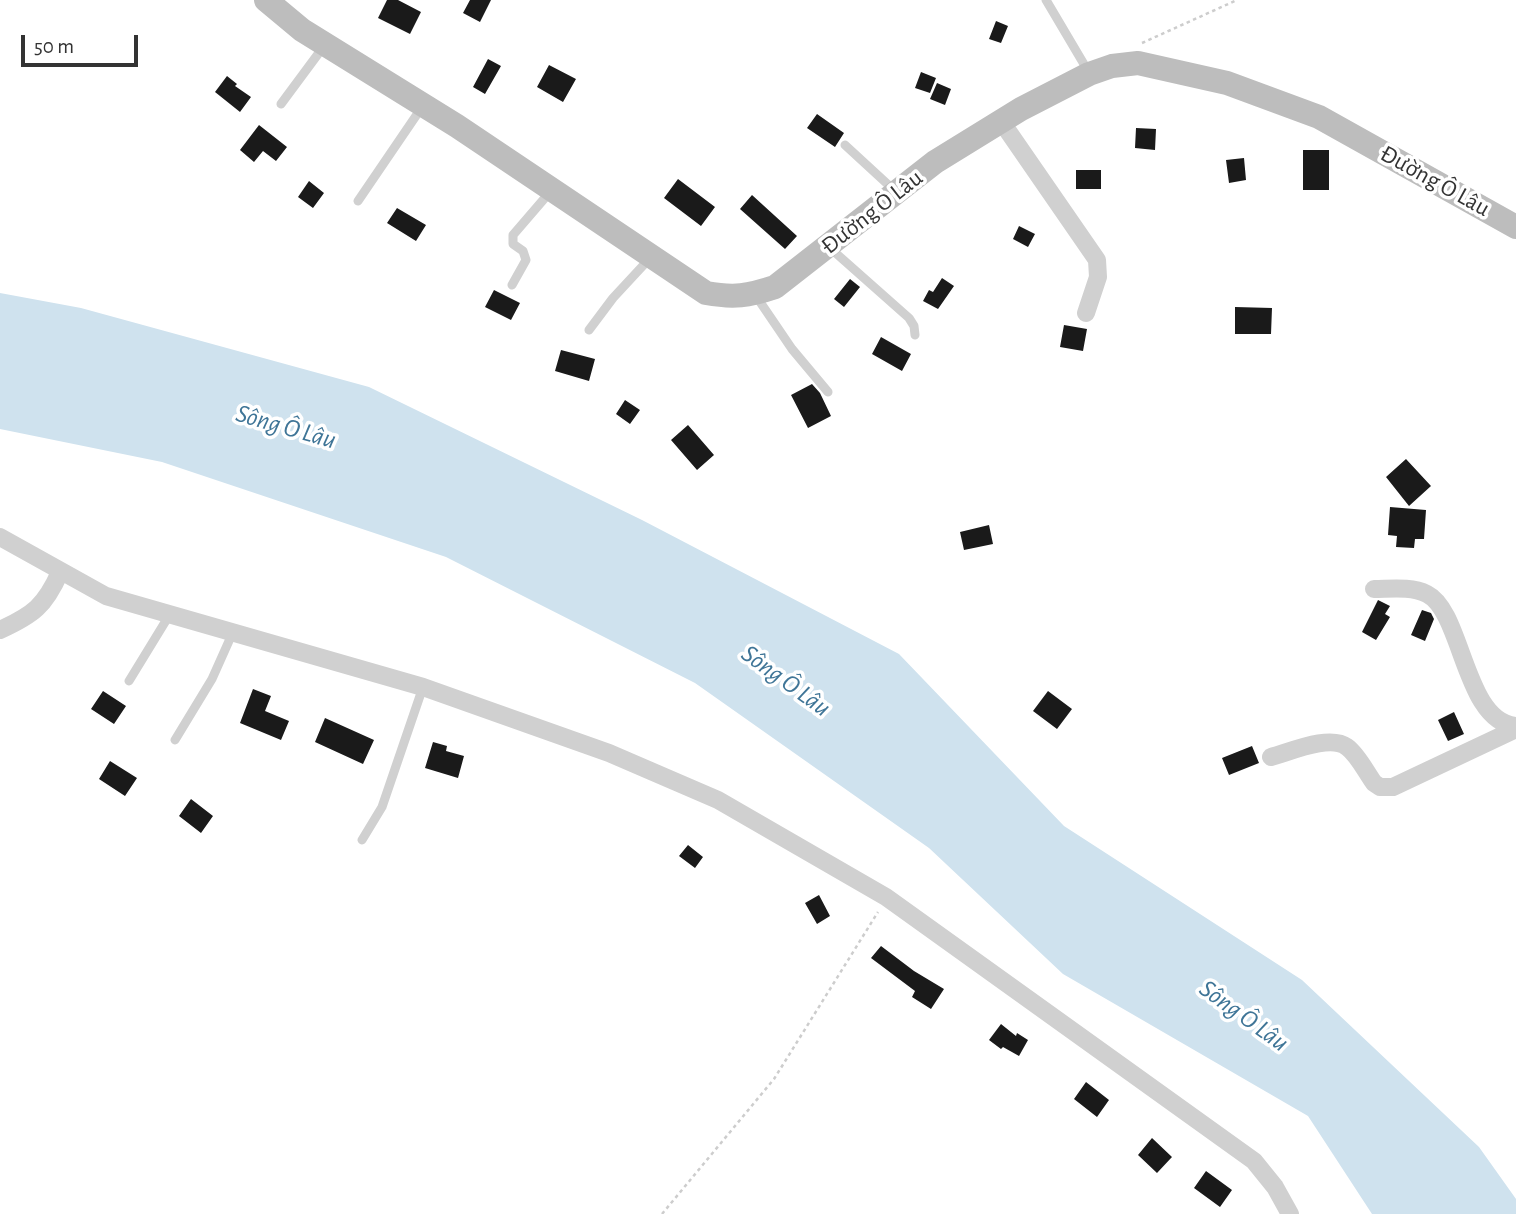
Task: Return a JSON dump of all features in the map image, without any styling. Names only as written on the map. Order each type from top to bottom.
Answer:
[{"type":"main road","name":"Đường Ô Lâu","points":[[265,0],[302,30],[423,105],[706,293],[732,297],[755,294],[775,287],[935,162],[1001,121],[1089,74],[1117,65],[1138,63],[1227,83],[1319,117],[1516,227]]},
{"type":"street","points":[[1001,121],[1097,260],[1098,277],[1086,313]]},
{"type":"street","points":[[0,537],[106,596],[423,687],[669,777],[758,822],[886,897],[1254,1161],[1275,1187],[1290,1214]]},
{"type":"street","points":[[0,630],[36,610],[51,592],[60,572]]},
{"type":"street","points":[[1374,589],[1417,590],[1434,598],[1445,615],[1469,677],[1492,715],[1503,724],[1516,728]]},
{"type":"street","points":[[1271,757],[1325,742],[1338,743],[1349,749],[1374,783],[1380,787],[1393,788],[1516,728]]},
{"type":"lane","points":[[1046,0],[1089,74]]},
{"type":"lane","points":[[281,104],[326,44]]},
{"type":"lane","points":[[358,201],[423,105]]},
{"type":"lane","points":[[845,145],[897,193]]},
{"type":"lane","points":[[512,285],[526,260],[523,251],[513,244],[513,235],[551,190]]},
{"type":"lane","points":[[829,247],[909,317],[915,335]]},
{"type":"lane","points":[[589,330],[613,298],[651,257]]},
{"type":"lane","points":[[755,294],[792,349],[828,393]]},
{"type":"lane","points":[[129,681],[170,614]]},
{"type":"lane","points":[[175,740],[212,680],[233,632]]},
{"type":"lane","points":[[362,840],[382,807],[423,687]]},
{"type":"path","points":[[1117,65],[1125,51],[1237,0]]},
{"type":"path","points":[[662,1214],[774,1079],[819,1010],[886,897]]},
{"type":"water","name":"Sông Ô Lâu","points":[[0,293],[81,308],[369,387],[642,520],[899,654],[1064,826],[1302,980],[1479,1147],[1516,1199],[1516,1214],[1372,1214],[1308,1116],[1063,974],[929,848],[695,683],[446,557],[162,462],[0,429]]},
{"type":"building","points":[[387,0],[398,0],[421,12],[410,34],[378,18]]},
{"type":"building","points":[[470,0],[491,0],[480,22],[463,13]]},
{"type":"building","points":[[996,21],[1008,26],[1001,43],[989,39]]},
{"type":"building","points":[[488,59],[501,66],[485,94],[473,87]]},
{"type":"building","points":[[549,65],[576,79],[563,102],[537,87]]},
{"type":"building","points":[[921,72],[936,78],[930,93],[915,88]]},
{"type":"building","points":[[227,76],[237,84],[235,86],[251,97],[240,112],[215,92]]},
{"type":"building","points":[[937,83],[951,89],[945,105],[930,99]]},
{"type":"building","points":[[817,114],[844,133],[835,147],[807,128]]},
{"type":"building","points":[[259,125],[287,147],[276,161],[263,151],[254,162],[240,150]]},
{"type":"building","points":[[1136,128],[1156,129],[1155,150],[1135,148]]},
{"type":"building","points":[[1303,150],[1329,150],[1329,190],[1303,190]]},
{"type":"building","points":[[1244,158],[1246,180],[1229,183],[1226,160]]},
{"type":"building","points":[[1076,170],[1101,170],[1101,189],[1076,189]]},
{"type":"building","points":[[678,179],[715,207],[701,226],[664,198]]},
{"type":"building","points":[[309,181],[324,193],[313,208],[298,197]]},
{"type":"building","points":[[752,195],[797,236],[785,249],[740,209]]},
{"type":"building","points":[[397,208],[426,225],[416,241],[387,223]]},
{"type":"building","points":[[1019,226],[1035,234],[1028,247],[1013,239]]},
{"type":"building","points":[[942,278],[954,286],[938,309],[923,301],[929,290],[933,292]]},
{"type":"building","points":[[850,279],[860,287],[844,307],[834,299]]},
{"type":"building","points":[[494,290],[520,303],[511,320],[485,307]]},
{"type":"building","points":[[1235,307],[1272,308],[1271,334],[1235,334]]},
{"type":"building","points":[[1064,325],[1087,329],[1083,351],[1060,347]]},
{"type":"building","points":[[881,337],[911,354],[902,371],[872,354]]},
{"type":"building","points":[[561,350],[595,359],[589,381],[555,371]]},
{"type":"building","points":[[812,384],[820,393],[831,416],[808,428],[791,395]]},
{"type":"building","points":[[625,400],[640,410],[630,424],[616,414]]},
{"type":"building","points":[[688,425],[714,455],[697,470],[671,440]]},
{"type":"building","points":[[1406,459],[1431,486],[1409,506],[1386,477]]},
{"type":"building","points":[[1390,507],[1426,510],[1424,539],[1415,539],[1414,548],[1396,547],[1397,536],[1388,535]]},
{"type":"building","points":[[989,525],[993,544],[964,550],[960,532]]},
{"type":"building","points":[[1378,600],[1390,606],[1385,614],[1390,617],[1376,640],[1362,632]]},
{"type":"building","points":[[1422,610],[1431,613],[1434,619],[1425,641],[1411,635]]},
{"type":"building","points":[[253,689],[271,696],[265,711],[289,721],[281,740],[240,723]]},
{"type":"building","points":[[103,691],[126,706],[114,724],[91,709]]},
{"type":"building","points":[[1048,691],[1072,709],[1057,729],[1033,711]]},
{"type":"building","points":[[1454,712],[1464,734],[1448,741],[1438,720]]},
{"type":"building","points":[[325,718],[374,740],[363,764],[315,742]]},
{"type":"building","points":[[433,742],[447,746],[446,751],[464,756],[458,778],[425,768]]},
{"type":"building","points":[[1252,746],[1259,763],[1229,775],[1222,758]]},
{"type":"building","points":[[110,761],[137,778],[125,796],[99,779]]},
{"type":"building","points":[[191,799],[213,816],[201,833],[179,816]]},
{"type":"building","points":[[688,845],[703,857],[695,868],[679,856]]},
{"type":"building","points":[[819,895],[830,916],[817,924],[805,903]]},
{"type":"building","points":[[881,946],[944,989],[931,1009],[912,997],[915,991],[871,958]]},
{"type":"building","points":[[1001,1024],[1016,1036],[1017,1033],[1028,1040],[1019,1056],[1003,1047],[1001,1049],[989,1040]]},
{"type":"building","points":[[1086,1082],[1109,1100],[1097,1117],[1074,1099]]},
{"type":"building","points":[[1152,1138],[1172,1157],[1157,1173],[1138,1155]]},
{"type":"building","points":[[1206,1171],[1232,1190],[1220,1207],[1194,1188]]}]
